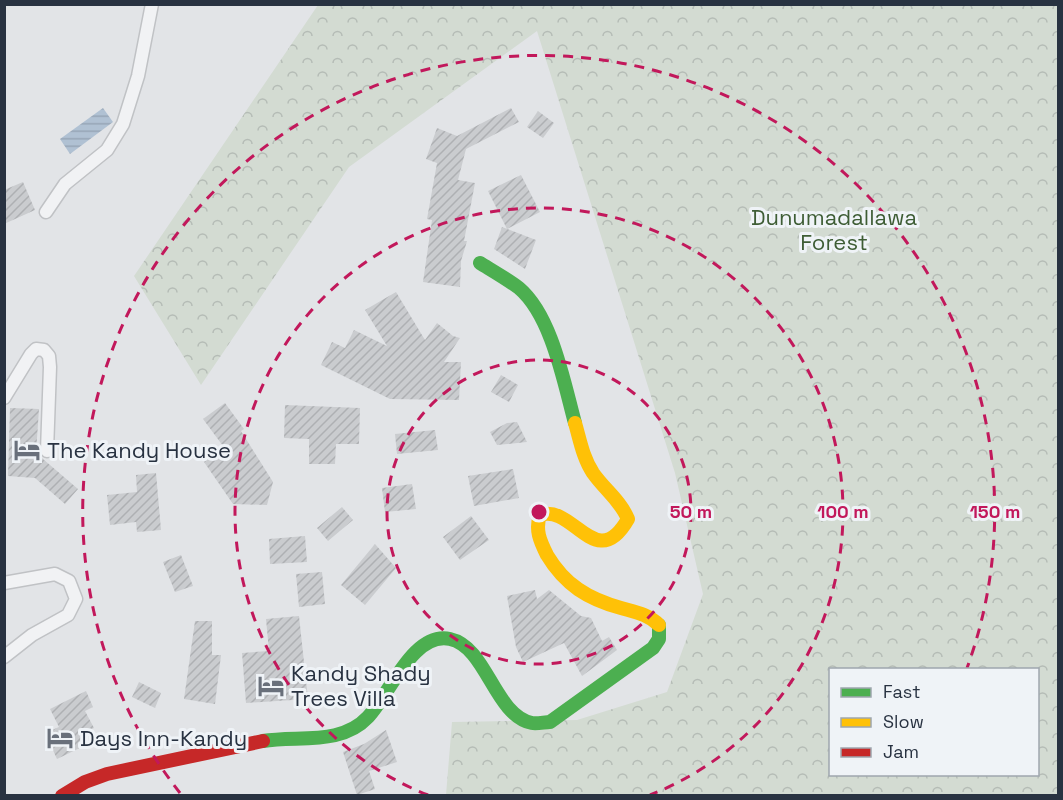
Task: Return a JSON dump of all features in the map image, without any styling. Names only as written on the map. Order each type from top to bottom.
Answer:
[{"type":"street","points":[[62,795],[85,782],[107,774],[266,740],[336,735],[356,727],[376,711],[412,656],[429,640],[447,636],[464,643],[519,717],[537,724],[561,717],[653,648],[659,639],[659,625],[650,615],[581,596],[563,581],[540,542],[536,527],[540,516],[548,512],[555,513],[595,540],[606,542],[618,536],[628,519],[622,505],[593,473],[583,453],[557,355],[536,310],[520,289],[480,263]]},
{"type":"lane","points":[[46,212],[65,184],[107,150],[123,124],[138,76],[153,4]]},
{"type":"lane","points":[[4,398],[31,354],[36,349],[44,350],[49,356],[50,367],[47,452]]},
{"type":"lane","points":[[4,583],[55,574],[69,581],[76,599],[68,615],[32,635],[4,657]]},
{"type":"green space","name":"Dunumadallawa Forest","points":[[318,5],[1058,5],[1058,795],[446,795],[452,722],[577,720],[667,692],[703,594],[675,473],[537,31],[349,167],[201,385],[134,276]]},
{"type":"water","points":[[103,108],[113,122],[70,154],[60,139]]},
{"type":"building","points":[[511,108],[519,122],[466,149],[458,180],[475,183],[464,241],[467,241],[461,261],[460,287],[423,282],[432,220],[427,219],[437,163],[426,159],[437,128],[457,136]]},
{"type":"building","points":[[538,111],[554,123],[543,138],[527,127]]},
{"type":"building","points":[[521,175],[540,212],[507,229],[488,191]]},
{"type":"building","points":[[23,182],[35,210],[4,224],[4,190]]},
{"type":"building","points":[[502,227],[536,240],[525,269],[494,249]]},
{"type":"building","points":[[396,292],[425,340],[437,323],[453,336],[460,338],[444,362],[461,362],[459,400],[390,399],[321,365],[332,342],[345,348],[354,330],[387,346],[365,310]]},
{"type":"building","points":[[501,375],[518,385],[509,402],[491,392]]},
{"type":"building","points":[[225,403],[244,429],[241,431],[273,482],[267,505],[233,504],[204,462],[223,446],[203,419]]},
{"type":"building","points":[[285,405],[360,408],[359,444],[336,444],[335,464],[309,464],[309,439],[284,438]]},
{"type":"building","points":[[10,408],[39,409],[36,453],[78,489],[65,504],[35,478],[8,476]]},
{"type":"building","points":[[517,422],[527,442],[497,445],[490,432],[507,423]]},
{"type":"building","points":[[435,430],[438,450],[397,454],[395,434]]},
{"type":"building","points":[[513,469],[519,498],[474,506],[468,476]]},
{"type":"building","points":[[156,473],[161,530],[137,532],[136,522],[110,525],[107,495],[137,492],[136,475]]},
{"type":"building","points":[[412,484],[416,509],[385,512],[382,488]]},
{"type":"building","points":[[342,507],[353,520],[328,541],[317,528]]},
{"type":"building","points":[[471,516],[489,540],[460,560],[443,537]]},
{"type":"building","points":[[305,536],[307,562],[270,564],[269,539]]},
{"type":"building","points":[[375,544],[396,568],[365,605],[341,585]]},
{"type":"building","points":[[181,555],[193,586],[175,592],[163,562]]},
{"type":"building","points":[[322,572],[325,604],[299,607],[296,574]]},
{"type":"building","points":[[535,590],[537,599],[549,590],[581,616],[591,618],[602,641],[609,637],[617,650],[582,676],[564,643],[523,662],[516,647],[507,596]]},
{"type":"building","points":[[299,616],[308,699],[246,703],[242,653],[269,651],[266,619]]},
{"type":"building","points":[[195,621],[212,621],[212,655],[221,655],[215,704],[184,699]]},
{"type":"building","points":[[139,682],[161,693],[155,708],[132,697]]},
{"type":"building","points":[[86,691],[93,707],[85,711],[94,728],[83,733],[88,744],[57,759],[45,733],[59,727],[50,709]]},
{"type":"building","points":[[386,730],[397,762],[369,771],[375,789],[357,795],[343,752],[364,744]]},
{"type":"traffic: fast","points":[[480,263],[519,288],[540,315],[555,351],[575,423]]},
{"type":"traffic: fast","points":[[263,741],[332,736],[357,726],[376,707],[403,666],[414,654],[437,639],[450,639],[463,645],[473,654],[508,708],[519,717],[532,723],[550,722],[653,648],[659,639],[659,625]]},
{"type":"traffic: slow","points":[[575,423],[590,467],[621,506],[628,519],[616,534],[605,540],[584,534],[563,518],[552,514],[540,515],[538,531],[542,545],[554,566],[578,589],[598,600],[646,616],[659,625]]},
{"type":"traffic: jam","points":[[62,796],[85,782],[107,774],[263,741]]},
{"type":"place","name":"The Kandy House","points":[[27,450]]},
{"type":"place","name":"Kandy Shady Trees Villa","points":[[271,686]]},
{"type":"place","name":"Days Inn-Kandy","points":[[60,738]]}]
